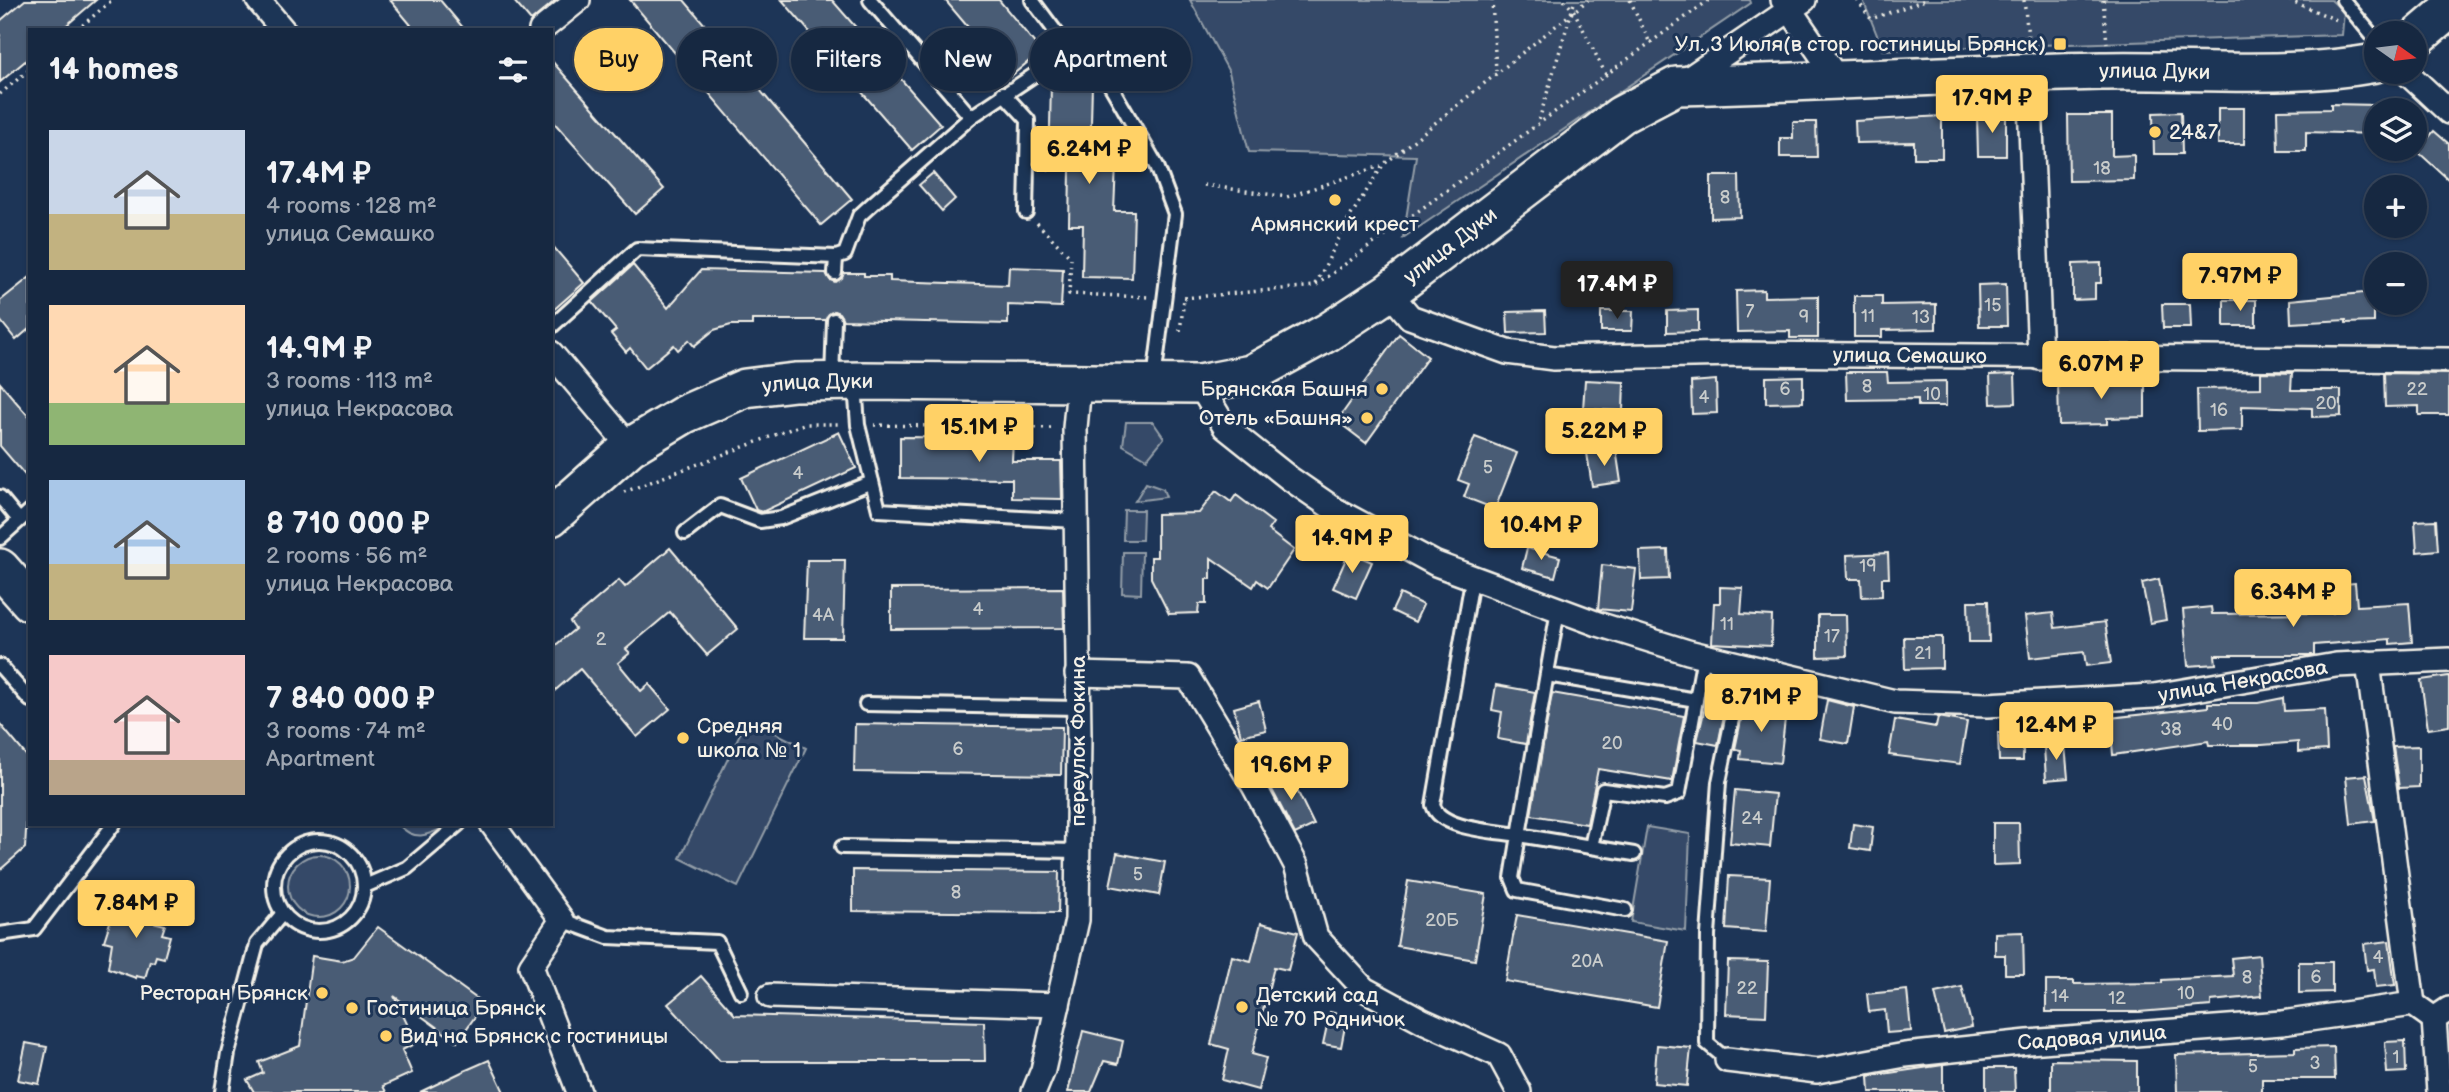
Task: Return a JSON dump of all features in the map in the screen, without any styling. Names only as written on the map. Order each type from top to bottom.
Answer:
[{"type":"main road","points":[[2427,29],[2449,10]]},
{"type":"main road","name":"улица Дуки","points":[[553,515],[629,446],[685,414],[745,388],[795,382],[844,381],[1199,384],[1251,374],[1328,332],[1390,292],[1621,115],[1676,86],[1839,81],[2029,60],[2099,71],[2246,72],[2349,68],[2364,55]]},
{"type":"main road","points":[[0,568],[28,600]]},
{"type":"street","points":[[258,0],[281,28]]},
{"type":"street","points":[[543,28],[578,0]]},
{"type":"street","points":[[1676,86],[1792,3],[1839,81]]},
{"type":"street","points":[[2029,60],[2040,358]]},
{"type":"street","points":[[2419,84],[2449,112]]},
{"type":"street","name":"улица Семашко","points":[[1390,292],[1409,317],[1507,352],[1554,358],[1738,354],[2449,360]]},
{"type":"street","points":[[553,355],[629,446]]},
{"type":"street","name":"улица Некрасова","points":[[1199,384],[1226,428],[1289,478],[1397,545],[1472,580],[1704,656],[1895,702],[1987,705],[2154,696],[2368,663],[2449,660]]},
{"type":"street","name":"переулок Фокина","points":[[1034,1092],[1044,1070],[1077,920],[1075,428],[1079,385]]},
{"type":"street","points":[[2368,663],[2413,1004],[2442,1014],[2439,1092]]},
{"type":"street","points":[[1077,674],[1188,677],[1254,786],[1296,865],[1316,937],[1364,989],[1423,1021],[1499,1055],[1519,1092]]},
{"type":"street","points":[[500,827],[562,920],[531,966],[579,1092]]},
{"type":"street","points":[[770,996],[1058,1005]]},
{"type":"street","name":"Садовая улица","points":[[1727,1060],[1816,1081],[1905,1055],[2028,1042],[2282,1023],[2413,1004]]},
{"type":"lane","points":[[870,0],[971,117]]},
{"type":"lane","points":[[1032,0],[1053,28]]},
{"type":"lane","points":[[2343,0],[2364,30]]},
{"type":"lane","points":[[553,325],[637,249],[836,257],[845,254],[859,216],[971,117],[1030,76]]},
{"type":"lane","points":[[1114,91],[1157,166],[1175,214],[1153,384]]},
{"type":"lane","points":[[1003,93],[1028,120],[1026,212]]},
{"type":"lane","points":[[835,273],[836,257]]},
{"type":"lane","points":[[834,320],[844,381],[879,510],[1076,521]]},
{"type":"lane","points":[[685,533],[720,506],[760,521],[781,519],[872,482]]},
{"type":"lane","points":[[0,497],[19,520]]},
{"type":"lane","points":[[0,538],[28,513]]},
{"type":"lane","points":[[1472,580],[1433,805],[1444,821],[1634,855]]},
{"type":"lane","points":[[1558,610],[1512,878],[1517,890],[1625,910]]},
{"type":"lane","points":[[1591,847],[1604,790],[1665,798],[1679,793],[1704,656]]},
{"type":"lane","points":[[0,666],[28,699]]},
{"type":"lane","points":[[1727,1060],[1707,1043],[1708,935],[1719,782],[1743,666]]},
{"type":"lane","points":[[1547,675],[1696,700]]},
{"type":"lane","points":[[866,704],[1078,708]]},
{"type":"lane","points":[[0,934],[34,929],[112,826]]},
{"type":"lane","points":[[365,886],[407,868],[457,826]]},
{"type":"lane","points":[[315,840],[330,841],[344,848],[362,871],[365,886],[355,914],[344,924],[330,930],[301,928],[283,913],[274,893],[274,878],[284,858],[301,844],[315,840]]},
{"type":"lane","points":[[842,847],[1078,851]]},
{"type":"lane","points":[[222,1092],[228,1053],[257,944],[283,913]]},
{"type":"lane","points":[[562,920],[608,937],[717,942],[741,992]]},
{"type":"path","points":[[78,28],[112,0]]},
{"type":"path","points":[[1492,0],[1496,71]]},
{"type":"path","points":[[1564,0],[1574,11],[1606,75]]},
{"type":"path","points":[[1539,120],[1574,11],[1575,0]]},
{"type":"path","points":[[1315,286],[1348,219],[1383,165],[1496,71],[1588,0]]},
{"type":"path","points":[[1630,0],[1650,43]]},
{"type":"path","points":[[1026,212],[1071,258],[1069,294],[1184,298],[1315,286],[1709,0]]},
{"type":"path","points":[[1857,0],[1871,19],[1925,0]]},
{"type":"path","points":[[2024,0],[2029,60]]},
{"type":"path","points":[[2103,0],[2107,43]]},
{"type":"path","points":[[2289,0],[2364,40]]},
{"type":"path","points":[[0,94],[28,71]]},
{"type":"path","points":[[1204,185],[1287,197],[1383,165]]},
{"type":"path","points":[[1180,331],[1184,298]]},
{"type":"path","points":[[615,495],[804,424],[1075,428]]},
{"type":"shaded area","points":[[1190,0],[1750,0],[1751,3],[1403,238],[1416,156],[1249,152],[1229,72]]},
{"type":"shaded area","points":[[1863,0],[2331,0],[2344,12],[2342,35],[1883,50]]},
{"type":"shaded area","points":[[1126,422],[1153,422],[1164,438],[1147,459],[1123,445]]},
{"type":"shaded area","points":[[1146,483],[1163,489],[1166,497],[1135,501]]},
{"type":"shaded area","points":[[1124,510],[1143,510],[1142,540],[1123,540]]},
{"type":"shaded area","points":[[1123,552],[1142,552],[1141,594],[1122,593]]},
{"type":"shaded area","points":[[747,719],[806,748],[738,887],[680,858]]},
{"type":"shaded area","points":[[400,826],[447,826],[423,835],[411,834]]},
{"type":"shaded area","points":[[1647,827],[1690,834],[1686,931],[1631,922]]},
{"type":"shaded area","points":[[313,855],[325,855],[341,864],[348,874],[348,898],[341,908],[325,917],[313,917],[302,912],[293,903],[288,892],[288,880],[293,869],[302,860]]},
{"type":"building","points":[[25,0],[96,0],[63,28],[28,28],[28,59],[0,82],[0,21]]},
{"type":"building","points":[[390,0],[440,0],[463,28],[413,28]]},
{"type":"building","points":[[513,0],[556,0],[531,21]]},
{"type":"building","points":[[630,0],[684,0],[708,28],[677,28],[677,55],[663,39],[663,28],[654,28]]},
{"type":"building","points":[[782,0],[832,0],[856,28],[806,28]]},
{"type":"building","points":[[945,0],[999,0],[1030,38],[1030,60],[1016,72],[1016,28],[969,28]]},
{"type":"building","points":[[553,62],[574,86],[574,91],[578,91],[664,189],[635,214],[553,121]]},
{"type":"building","points":[[906,85],[941,125],[912,150],[861,91],[906,91]]},
{"type":"building","points":[[707,91],[761,91],[852,199],[821,225]]},
{"type":"building","points":[[1051,91],[1092,91],[1090,163],[1116,164],[1114,211],[1134,211],[1132,278],[1082,277],[1083,225],[1069,225],[1070,170],[1049,170]]},
{"type":"building","points":[[2331,104],[2364,105],[2364,134],[2306,132],[2306,151],[2278,151],[2277,110],[2331,109]]},
{"type":"building","points":[[2218,108],[2244,108],[2244,144],[2218,144]]},
{"type":"building","points":[[2181,112],[2182,154],[2154,154],[2153,113]]},
{"type":"building","points":[[2006,114],[2006,156],[1978,156],[1977,115]]},
{"type":"building","points":[[2068,115],[2112,115],[2112,156],[2134,155],[2134,180],[2069,181]]},
{"type":"building","points":[[1942,116],[1942,158],[1914,158],[1914,142],[1856,143],[1855,121]]},
{"type":"building","points":[[1793,122],[1816,122],[1817,157],[1780,157],[1780,138],[1793,138]]},
{"type":"building","points":[[2434,131],[2449,144],[2449,180],[2427,160],[2427,139]]},
{"type":"building","points":[[933,173],[955,199],[942,211],[919,185]]},
{"type":"building","points":[[1711,176],[1739,176],[1740,217],[1711,218]]},
{"type":"building","points":[[553,246],[584,283],[553,310]]},
{"type":"building","points":[[2101,263],[2101,283],[2095,283],[2095,299],[2073,300],[2073,264]]},
{"type":"building","points":[[633,265],[668,308],[701,270],[826,273],[830,280],[835,282],[842,278],[844,273],[864,273],[864,276],[890,276],[890,281],[1008,285],[1009,267],[1063,269],[1061,307],[1008,305],[1008,324],[843,320],[839,313],[834,311],[825,320],[752,320],[752,325],[731,325],[714,330],[694,346],[689,340],[678,350],[674,345],[646,368],[630,348],[626,352],[611,334],[616,330],[592,302]]},
{"type":"building","points":[[28,279],[28,330],[16,340],[0,320],[0,301]]},
{"type":"building","points":[[2006,284],[2007,326],[1979,326],[1978,285]]},
{"type":"building","points":[[1764,290],[1764,297],[1818,296],[1818,338],[1790,338],[1790,331],[1737,332],[1736,291]]},
{"type":"building","points":[[2364,293],[2364,315],[2374,315],[2374,322],[2346,323],[2346,320],[2291,323],[2290,300]]},
{"type":"building","points":[[1854,296],[1882,296],[1882,305],[1936,304],[1936,329],[1882,330],[1882,337],[1854,337]]},
{"type":"building","points":[[2224,300],[2256,300],[2256,326],[2224,326]]},
{"type":"building","points":[[2162,304],[2190,304],[2191,328],[2163,328]]},
{"type":"building","points":[[1698,310],[1698,331],[1667,332],[1667,311]]},
{"type":"building","points":[[1545,311],[1546,332],[1508,333],[1507,312]]},
{"type":"building","points":[[1601,311],[1633,311],[1632,331],[1601,331]]},
{"type":"building","name":"Брянская Башня","points":[[1399,334],[1428,357],[1366,443],[1337,421]]},
{"type":"building","points":[[1846,372],[1887,372],[1888,382],[1946,381],[1946,406],[1918,406],[1918,399],[1847,400]]},
{"type":"building","points":[[2261,372],[2292,373],[2291,390],[2341,390],[2341,416],[2312,417],[2312,408],[2242,406],[2242,430],[2198,431],[2197,389],[2261,388]]},
{"type":"building","points":[[2384,373],[2449,374],[2449,415],[2419,415],[2419,406],[2385,407]]},
{"type":"building","points":[[2015,374],[2016,403],[1991,404],[1990,375]]},
{"type":"building","points":[[1803,376],[1803,402],[1766,403],[1766,377]]},
{"type":"building","points":[[2117,376],[2145,376],[2145,417],[2107,418],[2107,424],[2059,425],[2058,383],[2117,383]]},
{"type":"building","points":[[1585,380],[1624,382],[1623,411],[1583,409]]},
{"type":"building","points":[[1716,380],[1717,413],[1692,414],[1691,382]]},
{"type":"building","points":[[0,383],[28,416],[28,479],[0,446]]},
{"type":"building","points":[[839,432],[856,468],[762,512],[756,510],[741,478]]},
{"type":"building","points":[[900,437],[1013,438],[1012,461],[1061,461],[1062,499],[1012,498],[1012,479],[900,478]]},
{"type":"building","points":[[1475,437],[1517,453],[1495,509],[1464,497],[1469,484],[1458,480]]},
{"type":"building","points":[[1616,449],[1621,482],[1592,486],[1587,453]]},
{"type":"building","points":[[1216,491],[1231,502],[1236,495],[1273,523],[1268,530],[1294,550],[1268,588],[1257,580],[1253,587],[1211,558],[1211,579],[1206,579],[1206,604],[1199,604],[1198,613],[1169,614],[1151,578],[1151,557],[1157,557],[1157,514],[1199,513]]},
{"type":"building","points":[[2436,520],[2438,550],[2417,552],[2415,521]]},
{"type":"building","points":[[670,548],[738,629],[707,655],[670,612],[626,649],[630,653],[618,663],[641,691],[649,684],[670,709],[637,737],[580,669],[553,692],[553,647],[575,629],[570,622],[619,580],[625,587]]},
{"type":"building","points":[[1527,548],[1560,557],[1555,577],[1522,568]]},
{"type":"building","points":[[1668,550],[1669,579],[1641,580],[1640,551]]},
{"type":"building","points":[[1349,552],[1372,562],[1356,598],[1333,588]]},
{"type":"building","points":[[1888,553],[1889,578],[1882,578],[1882,596],[1862,597],[1861,579],[1848,579],[1847,555]]},
{"type":"building","points":[[807,560],[845,560],[843,638],[804,638]]},
{"type":"building","points":[[1602,565],[1636,569],[1631,612],[1598,609]]},
{"type":"building","points":[[2159,579],[2166,620],[2150,623],[2142,583]]},
{"type":"building","points":[[2355,583],[2357,606],[2409,603],[2412,642],[2390,644],[2390,639],[2314,645],[2314,655],[2215,655],[2216,664],[2188,666],[2183,610],[2211,607],[2212,614],[2333,613],[2331,585]]},
{"type":"building","points":[[1720,587],[1743,588],[1741,614],[1772,616],[1771,646],[1712,643],[1714,603],[1720,603]]},
{"type":"building","points":[[1063,588],[1064,628],[891,629],[891,589]]},
{"type":"building","points":[[1400,594],[1423,605],[1415,622],[1392,611]]},
{"type":"building","points":[[1968,601],[1988,601],[1989,642],[1969,642]]},
{"type":"building","points":[[2053,613],[2055,628],[2105,622],[2111,663],[2086,666],[2084,652],[2030,658],[2025,616]]},
{"type":"building","points":[[1818,615],[1846,615],[1847,656],[1818,657]]},
{"type":"building","points":[[1904,637],[1942,637],[1942,668],[1905,669]]},
{"type":"building","points":[[2449,676],[2449,726],[2428,729],[2421,680]]},
{"type":"building","points":[[1496,685],[1535,692],[1526,744],[1498,739],[1502,712],[1492,710]]},
{"type":"building","points":[[1710,687],[1729,691],[1718,745],[1697,741]]},
{"type":"building","points":[[1552,693],[1684,716],[1672,781],[1598,769],[1587,824],[1531,815]]},
{"type":"building","points":[[2283,698],[2284,711],[2325,709],[2327,750],[2298,752],[2298,742],[2209,745],[2208,741],[2113,755],[2110,718],[2208,707],[2208,703],[2258,703]]},
{"type":"building","points":[[1827,700],[1854,707],[1848,744],[1820,739]]},
{"type":"building","points":[[1259,701],[1266,730],[1241,736],[1234,708]]},
{"type":"building","points":[[1744,706],[1786,710],[1780,763],[1740,759],[1741,750],[1735,749]]},
{"type":"building","points":[[1938,717],[1967,722],[1960,764],[1889,755],[1895,720],[1936,727]]},
{"type":"building","points":[[0,724],[28,758],[28,795],[25,848],[0,870]]},
{"type":"building","points":[[855,724],[1062,727],[1061,775],[854,772]]},
{"type":"building","points":[[1998,733],[2023,733],[2023,761],[1999,761]]},
{"type":"building","points":[[2065,745],[2068,778],[2046,780],[2044,746]]},
{"type":"building","points":[[2419,746],[2419,787],[2399,788],[2393,747]]},
{"type":"building","points":[[1287,770],[1314,825],[1295,834],[1267,780]]},
{"type":"building","points":[[2366,775],[2375,821],[2351,824],[2346,777]]},
{"type":"building","points":[[1735,790],[1775,794],[1770,847],[1730,843]]},
{"type":"building","points":[[1993,823],[2019,823],[2020,864],[1993,865]]},
{"type":"building","points":[[1853,824],[1873,827],[1870,851],[1850,848]]},
{"type":"building","points":[[1117,853],[1165,862],[1159,895],[1110,886]]},
{"type":"building","points":[[853,870],[1059,872],[1058,913],[853,911]]},
{"type":"building","points":[[1729,876],[1770,878],[1766,932],[1726,929]]},
{"type":"building","points":[[1408,881],[1486,894],[1475,960],[1397,946]]},
{"type":"building","points":[[136,897],[159,903],[153,922],[165,925],[162,934],[170,936],[164,958],[156,956],[154,962],[150,961],[145,978],[136,978],[108,968],[112,943],[104,941],[111,919],[118,921],[120,913],[131,916]]},
{"type":"building","points":[[1517,915],[1668,941],[1657,1007],[1505,981]]},
{"type":"building","name":"Детский сад № 70 Родничок","points":[[1261,923],[1298,932],[1288,970],[1274,967],[1252,1054],[1266,1058],[1258,1090],[1222,1080],[1229,1049],[1211,1044],[1232,956],[1251,961]]},
{"type":"building","name":"Гостиница Брянск","points":[[378,927],[484,1004],[457,1042],[394,996],[416,1043],[402,1050],[412,1073],[383,1086],[386,1092],[254,1092],[247,1080],[263,1073],[259,1062],[300,1046],[312,956],[342,961],[354,957]]},
{"type":"building","points":[[2023,932],[2024,974],[2005,974],[2005,955],[1995,955],[1995,933]]},
{"type":"building","points":[[2389,941],[2395,985],[2376,987],[2374,969],[2367,970],[2364,944]]},
{"type":"building","points":[[2259,955],[2262,996],[2211,1001],[2211,1006],[2139,1012],[2046,1012],[2046,981],[2074,981],[2074,984],[2162,983],[2162,980],[2233,976],[2231,958]]},
{"type":"building","points":[[1728,961],[1768,962],[1766,1016],[1726,1014]]},
{"type":"building","points":[[2299,962],[2332,962],[2332,992],[2299,993]]},
{"type":"building","points":[[701,976],[735,1015],[984,1022],[985,1061],[720,1061],[668,1004]]},
{"type":"building","points":[[1962,987],[1972,1027],[1944,1033],[1935,993]]},
{"type":"building","points":[[1907,990],[1911,1031],[1887,1033],[1885,1010],[1869,1012],[1867,994]]},
{"type":"building","points":[[1330,1012],[1347,1016],[1341,1047],[1323,1044]]},
{"type":"building","points":[[1083,1031],[1123,1041],[1118,1064],[1104,1061],[1091,1092],[1068,1092]]},
{"type":"building","points":[[2405,1041],[2406,1072],[2387,1073],[2385,1042]]},
{"type":"building","points":[[26,1043],[47,1047],[39,1084],[18,1080]]},
{"type":"building","points":[[1657,1045],[1691,1048],[1687,1086],[1654,1083]]},
{"type":"building","points":[[2334,1047],[2335,1079],[2262,1079],[2262,1092],[2177,1092],[2176,1055],[2295,1052],[2295,1048]]},
{"type":"building","name":"Гостиница Брянск","points":[[489,1060],[504,1092],[420,1092],[464,1071]]},
{"type":"building","points":[[2051,1060],[2137,1061],[2137,1092],[2051,1092]]},
{"type":"building","points":[[1943,1065],[1943,1092],[1870,1092],[1869,1076]]},
{"type":"building","points":[[1986,1068],[2014,1068],[2015,1092],[1986,1092]]},
{"type":"place","name":"Ул. 3 Июля(в стор. гостиницы Брянск)","points":[[2060,44]]},
{"type":"place","name":"24&7","points":[[2155,132]]},
{"type":"place","name":"Армянский крест","points":[[1335,200]]},
{"type":"place","name":"Брянская Башня","points":[[1382,389]]},
{"type":"place","name":"Отель «Башня»","points":[[1367,418]]},
{"type":"place","name":"Средняя школа № 1","points":[[683,738]]},
{"type":"place","name":"Ресторан Брянск","points":[[322,993]]},
{"type":"place","name":"Детский сад № 70 Родничок","points":[[1242,1007]]},
{"type":"place","name":"Гостиница Брянск","points":[[352,1008]]},
{"type":"place","name":"Вид на Брянск с гостиницы","points":[[386,1036]]}]
